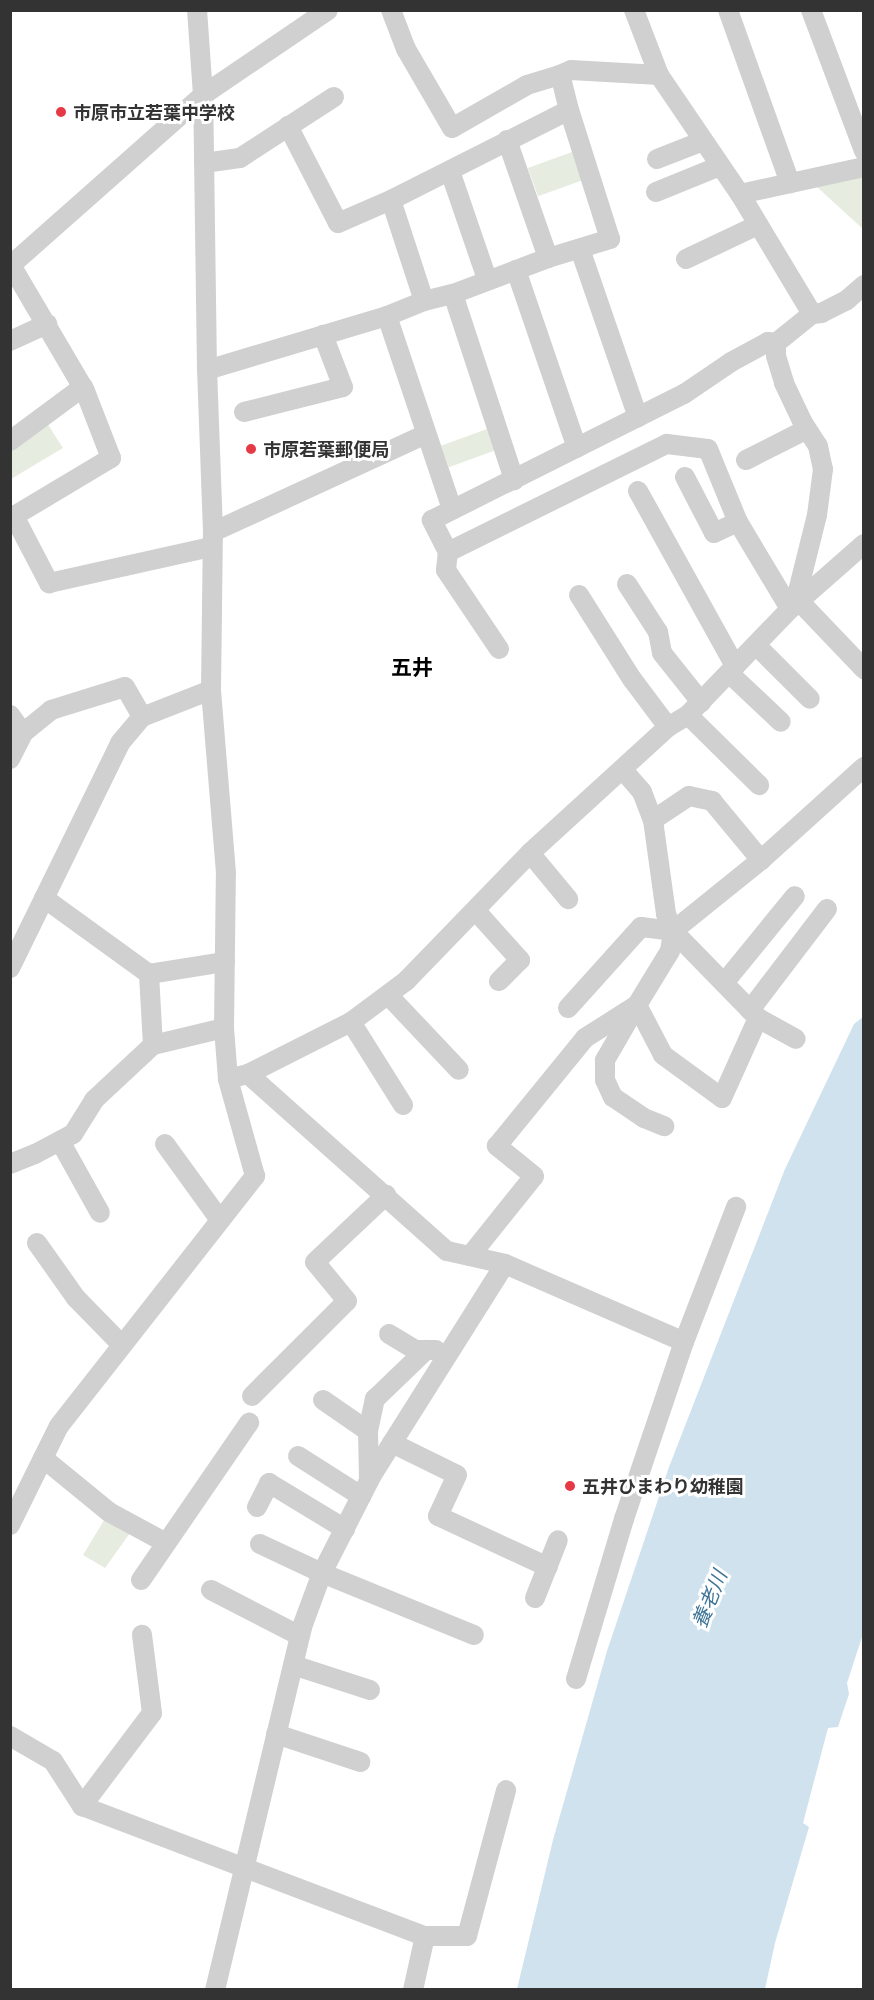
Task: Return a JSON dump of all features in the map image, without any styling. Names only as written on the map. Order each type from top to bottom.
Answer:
[{"type":"street","points":[[10,1525],[59,1426],[255,1176],[228,1078],[224,1028],[226,873],[211,690],[212,539],[203,95],[197,10]]},
{"type":"street","points":[[328,10],[203,95],[11,266],[83,387],[111,458],[12,512],[49,583],[212,539],[426,434]]},
{"type":"street","points":[[391,10],[406,49],[452,128],[527,84],[571,70],[659,75]]},
{"type":"street","points":[[634,10],[659,75],[740,194],[812,314]]},
{"type":"street","points":[[728,10],[790,183]]},
{"type":"street","points":[[811,10],[864,151]]},
{"type":"street","points":[[207,370],[387,316],[423,301],[453,294],[487,279],[610,239],[569,110],[561,75]]},
{"type":"street","points":[[204,164],[240,158],[333,97]]},
{"type":"street","points":[[288,126],[338,223],[391,200],[569,110]]},
{"type":"street","points":[[507,140],[548,258]]},
{"type":"street","points":[[657,159],[703,141]]},
{"type":"street","points":[[656,192],[720,166]]},
{"type":"street","points":[[740,194],[864,168]]},
{"type":"street","points":[[450,171],[487,279]]},
{"type":"street","points":[[391,200],[423,301]]},
{"type":"street","points":[[686,259],[758,225]]},
{"type":"street","points":[[580,249],[638,417]]},
{"type":"street","points":[[516,270],[577,448]]},
{"type":"street","points":[[499,649],[446,570],[448,552],[432,520],[684,394],[753,350],[768,342],[776,343],[812,314],[822,313],[846,300],[864,285]]},
{"type":"street","points":[[453,294],[514,480]]},
{"type":"street","points":[[387,316],[452,509]]},
{"type":"street","points":[[10,341],[47,324]]},
{"type":"street","points":[[244,412],[344,387],[323,335]]},
{"type":"street","points":[[776,343],[776,356],[784,383],[818,446],[823,470],[817,515],[795,605]]},
{"type":"street","points":[[10,441],[83,387]]},
{"type":"street","points":[[746,460],[807,429]]},
{"type":"street","points":[[448,552],[667,444],[708,449],[738,522],[795,605],[864,669]]},
{"type":"street","points":[[685,477],[714,533],[738,522]]},
{"type":"street","points":[[638,491],[732,669],[781,722]]},
{"type":"street","points":[[228,1078],[248,1074],[351,1022],[406,981],[530,854],[668,727],[695,708],[795,605],[864,544]]},
{"type":"street","points":[[627,584],[658,632],[662,653],[695,708],[759,785]]},
{"type":"street","points":[[579,595],[632,679],[668,727]]},
{"type":"street","points":[[756,645],[810,699]]},
{"type":"street","points":[[10,759],[23,733],[51,710],[125,687],[142,717]]},
{"type":"street","points":[[10,968],[120,743],[142,717],[211,690]]},
{"type":"street","points":[[10,715],[23,733]]},
{"type":"street","points":[[664,1126],[644,1118],[613,1097],[605,1080],[605,1060],[670,951],[673,930],[761,860],[864,767]]},
{"type":"street","points":[[623,770],[642,792],[653,820],[666,914],[673,930],[754,1014],[796,1039]]},
{"type":"street","points":[[653,820],[689,796],[712,801],[761,860]]},
{"type":"street","points":[[530,854],[568,899]]},
{"type":"street","points":[[724,983],[795,896]]},
{"type":"street","points":[[44,898],[149,974],[225,962]]},
{"type":"street","points":[[637,1005],[663,1055],[722,1098],[754,1014],[827,909]]},
{"type":"street","points":[[476,911],[520,960],[499,981]]},
{"type":"street","points":[[568,1008],[640,927],[673,930]]},
{"type":"street","points":[[149,974],[153,1045]]},
{"type":"street","points":[[388,995],[459,1070]]},
{"type":"street","points":[[470,1256],[534,1176],[497,1146],[585,1038],[637,1005]]},
{"type":"street","points":[[351,1022],[403,1105]]},
{"type":"street","points":[[10,1164],[73,1134],[94,1100],[153,1045],[224,1028]]},
{"type":"street","points":[[248,1074],[447,1251],[505,1264],[684,1342]]},
{"type":"street","points":[[60,1141],[100,1213]]},
{"type":"street","points":[[165,1144],[220,1220]]},
{"type":"street","points":[[252,1396],[347,1302],[315,1262],[386,1195]]},
{"type":"street","points":[[576,1679],[624,1519],[684,1342],[736,1208]]},
{"type":"street","points":[[37,1243],[76,1298],[122,1345]]},
{"type":"street","points":[[215,1989],[300,1636],[322,1573],[365,1488],[505,1264]]},
{"type":"street","points":[[389,1334],[416,1350],[450,1351]]},
{"type":"street","points":[[365,1488],[368,1431],[375,1399],[426,1350]]},
{"type":"street","points":[[323,1400],[368,1431]]},
{"type":"street","points":[[141,1580],[249,1423]]},
{"type":"street","points":[[392,1443],[457,1475],[438,1516],[548,1567]]},
{"type":"street","points":[[298,1456],[365,1488]]},
{"type":"street","points":[[43,1458],[109,1512],[166,1543]]},
{"type":"street","points":[[258,1507],[269,1483],[345,1528]]},
{"type":"street","points":[[535,1598],[558,1540]]},
{"type":"street","points":[[260,1544],[322,1573],[474,1635]]},
{"type":"street","points":[[211,1590],[300,1636]]},
{"type":"street","points":[[82,1806],[152,1713],[142,1635]]},
{"type":"street","points":[[293,1665],[370,1690]]},
{"type":"street","points":[[276,1734],[360,1762]]},
{"type":"street","points":[[10,1736],[53,1761],[82,1806],[425,1936],[467,1936],[506,1790]]},
{"type":"street","points":[[412,1989],[425,1936]]},
{"type":"shaded area","points":[[572,152],[582,180],[538,196],[528,168]]},
{"type":"shaded area","points":[[863,176],[863,229],[817,187]]},
{"type":"shaded area","points":[[45,420],[63,448],[11,479],[11,448]]},
{"type":"shaded area","points":[[487,429],[495,451],[449,467],[441,446]]},
{"type":"shaded area","points":[[109,1512],[135,1526],[105,1568],[83,1555]]},
{"type":"water","name":"養老川","points":[[863,1017],[863,1634],[847,1683],[849,1694],[838,1727],[828,1728],[803,1823],[809,1827],[775,1943],[765,1989],[517,1989],[553,1840],[607,1651],[669,1467],[785,1169],[854,1024]]},
{"type":"place","name":"市原市立若葉中学校","points":[[61,112]]},
{"type":"place","name":"市原若葉郵便局","points":[[251,449]]},
{"type":"place","name":"五井ひまわり幼稚園","points":[[570,1486]]},
{"type":"district","name":"五井","points":[[412,667]]}]
